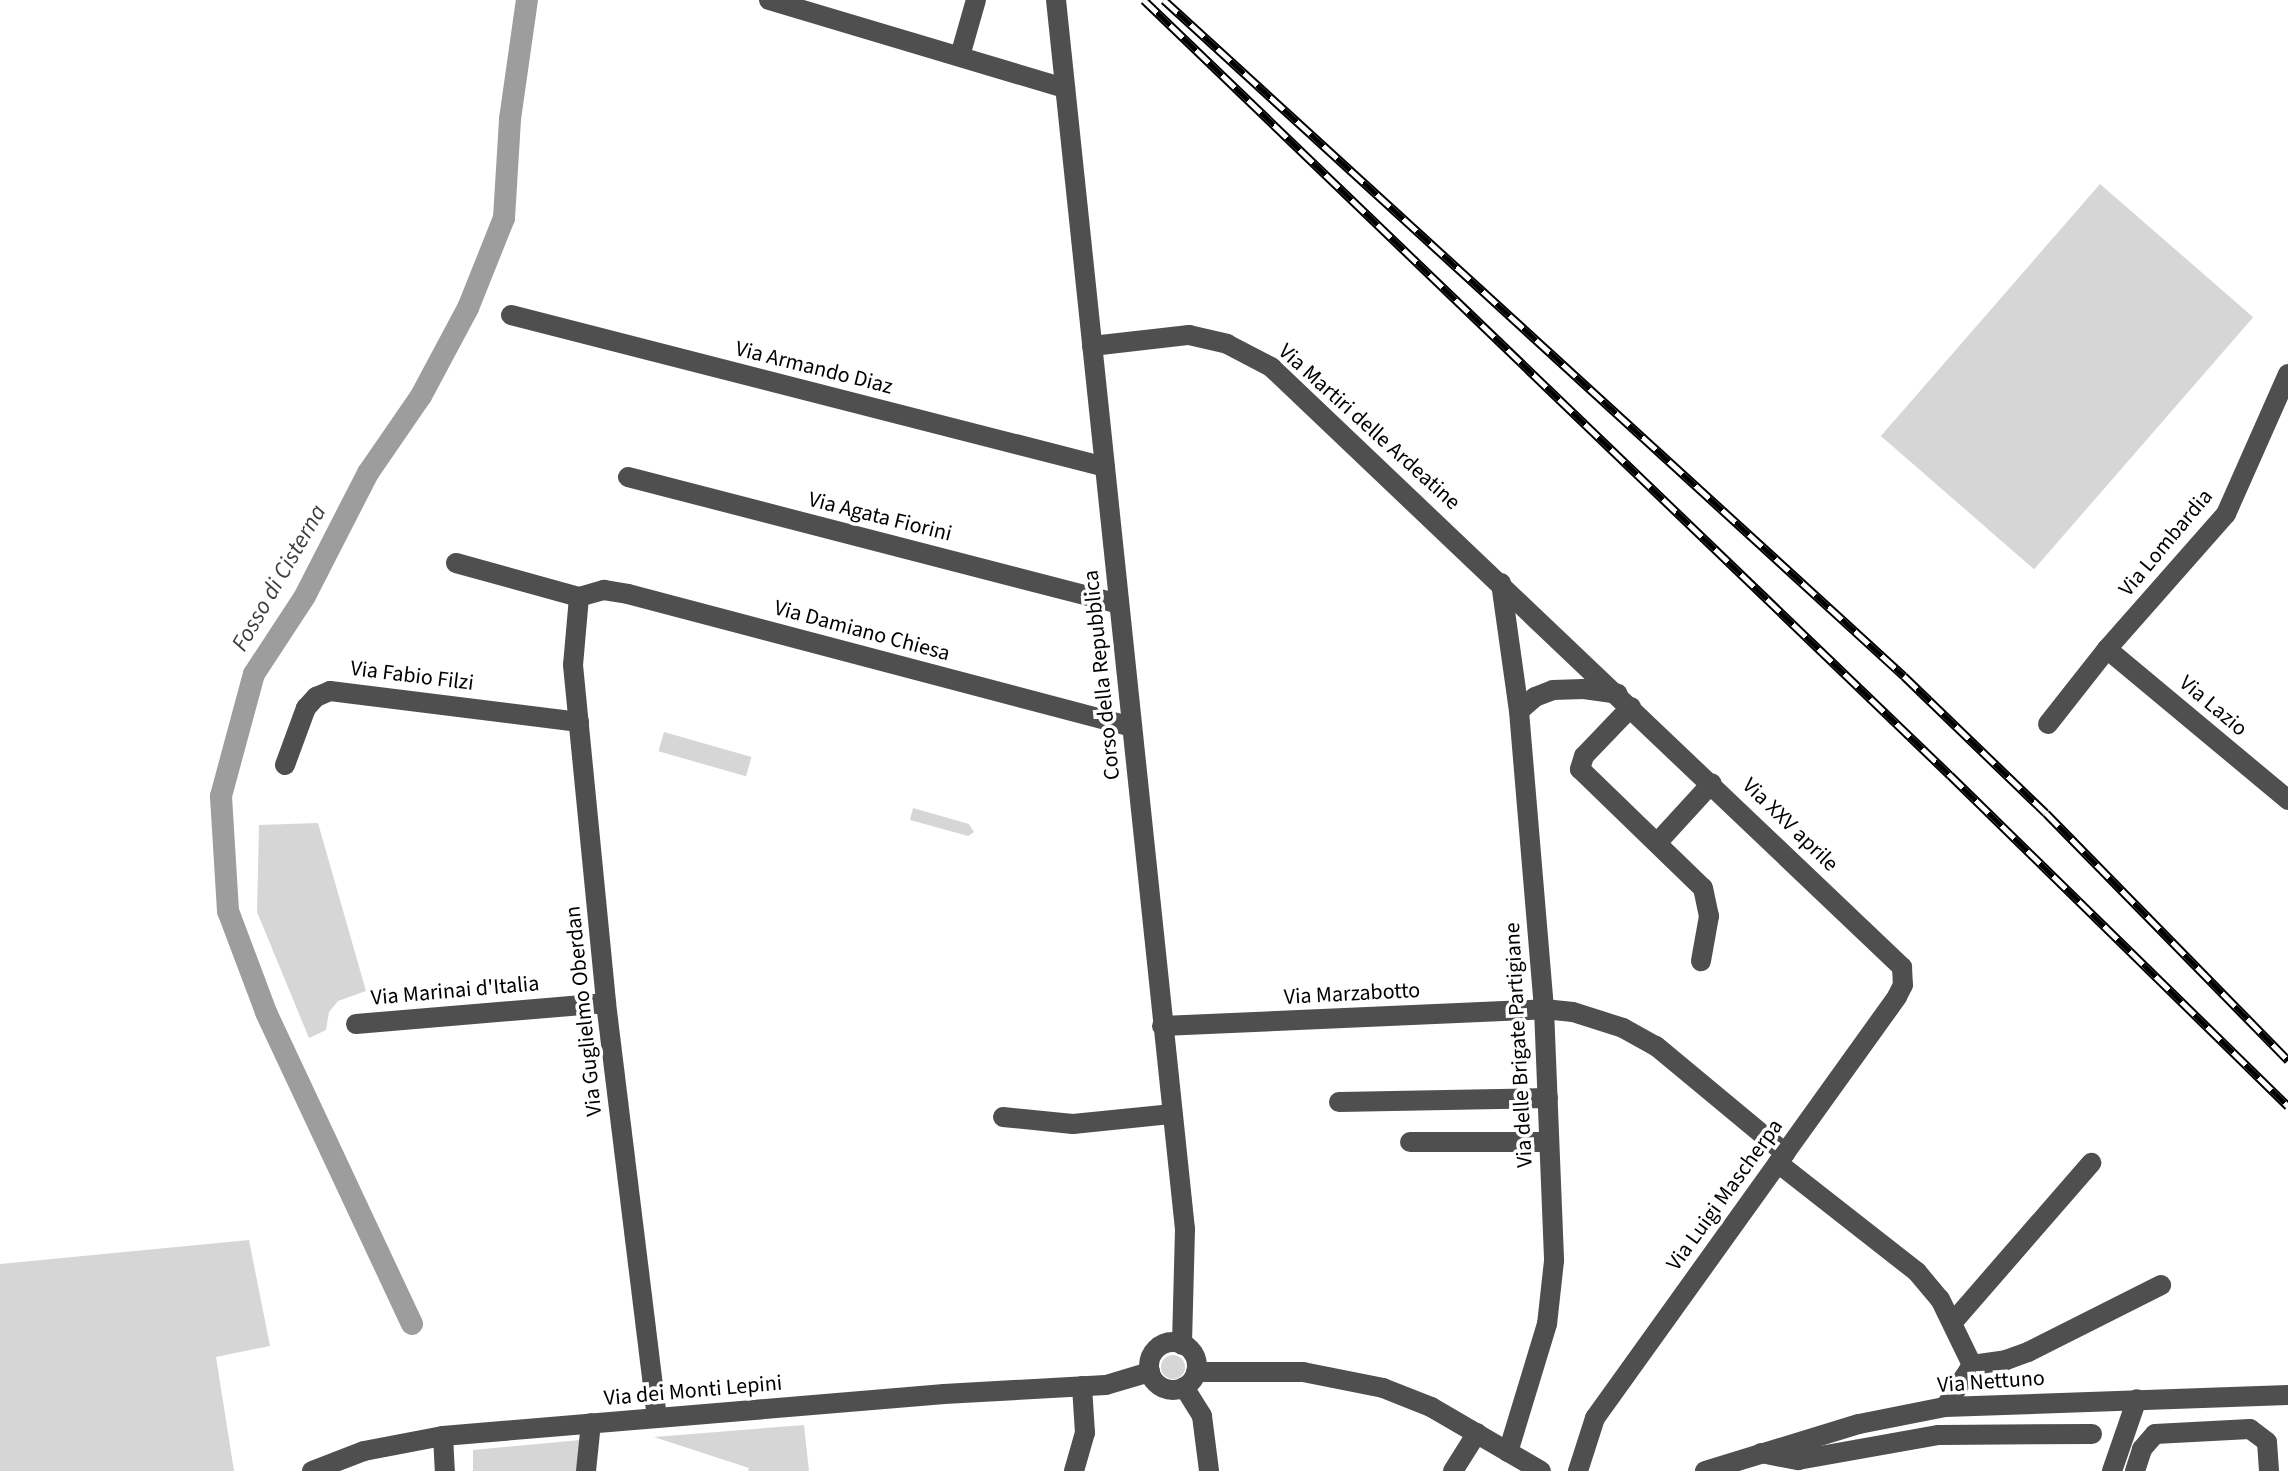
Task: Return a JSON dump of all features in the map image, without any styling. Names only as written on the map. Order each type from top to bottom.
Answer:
[{"type":"street","points":[[769,0],[1065,88]]},
{"type":"street","points":[[960,56],[976,0]]},
{"type":"street","name":"Corso della Repubblica","points":[[1056,0],[1187,1257],[1182,1345]]},
{"type":"street","name":"Via Armando Diaz","points":[[511,315],[1105,467]]},
{"type":"street","name":"Via Martiri delle Ardeatine","points":[[1092,346],[1189,335],[1227,344],[1263,361],[1624,700]]},
{"type":"street","name":"Via Lombardia","points":[[2048,724],[2107,649],[2226,514],[2288,374]]},
{"type":"street","name":"Via Agata Fiorini","points":[[628,477],[1119,604]]},
{"type":"street","points":[[456,563],[579,597]]},
{"type":"street","name":"Via delle Brigate Partigiane","points":[[1501,583],[1519,711],[1544,1009],[1552,1292],[1533,1374],[1508,1452]]},
{"type":"street","name":"Via Damiano Chiesa","points":[[579,597],[604,590],[628,594],[1132,727]]},
{"type":"street","name":"Via Guglielmo Oberdan","points":[[579,597],[572,643],[579,722],[606,1003],[657,1418]]},
{"type":"street","name":"Via Lazio","points":[[2107,649],[2288,800]]},
{"type":"street","points":[[1519,711],[1535,697],[1553,690],[1584,689],[1624,700],[1584,756],[1580,769],[1694,877],[1706,894],[1709,916],[1701,961]]},
{"type":"street","name":"Via Fabio Filzi","points":[[285,765],[306,708],[316,697],[330,691],[579,722]]},
{"type":"street","name":"Via XXV aprile","points":[[1624,700],[1896,959],[1904,979],[1895,1000]]},
{"type":"street","points":[[1657,843],[1712,783]]},
{"type":"street","name":"Via Luigi Mascherpa","points":[[1578,1471],[1595,1418],[1895,1000]]},
{"type":"street","name":"Via Marinai d'Italia","points":[[356,1024],[606,1003]]},
{"type":"street","name":"Via Marzabotto","points":[[1162,1026],[1544,1009],[1595,1017],[1643,1039],[1681,1065],[1781,1158],[1917,1272],[1940,1299],[1972,1365]]},
{"type":"street","points":[[1339,1102],[1548,1098]]},
{"type":"street","points":[[1003,1117],[1073,1124],[1172,1114]]},
{"type":"street","points":[[1410,1142],[1549,1142]]},
{"type":"street","points":[[1953,1322],[2091,1163]]},
{"type":"street","points":[[1945,1407],[1972,1365],[2006,1360],[2028,1352],[2161,1285]]},
{"type":"street","points":[[1209,1471],[1202,1416],[1190,1380],[1193,1353],[1182,1345],[1168,1343],[1155,1351],[1150,1372],[1163,1388],[1190,1380],[1289,1371],[1350,1379],[1419,1401],[1541,1471]]},
{"type":"street","name":"Via dei Monti Lepini","points":[[312,1471],[364,1451],[443,1436],[1117,1383],[1150,1372]]},
{"type":"street","points":[[1074,1471],[1085,1433],[1082,1386]]},
{"type":"street","name":"Via Nettuno","points":[[1705,1471],[1859,1424],[1945,1407],[2288,1395]]},
{"type":"street","points":[[2112,1471],[2137,1399]]},
{"type":"street","points":[[586,1471],[591,1423]]},
{"type":"street","points":[[2135,1471],[2150,1437],[2165,1432],[2256,1431],[2267,1442],[2269,1471]]},
{"type":"street","points":[[1453,1471],[1477,1433]]},
{"type":"street","points":[[1761,1453],[1806,1460],[1939,1435],[2092,1434]]},
{"type":"street","points":[[443,1436],[445,1471]]},
{"type":"shaded area","points":[[2100,184],[2253,317],[2034,569],[1881,436]]},
{"type":"shaded area","points":[[664,732],[751,757],[746,776],[658,751]]},
{"type":"shaded area","points":[[913,808],[969,824],[974,832],[968,836],[910,820]]},
{"type":"shaded area","points":[[318,823],[366,991],[338,1001],[329,1012],[326,1030],[309,1038],[257,912],[259,825]]},
{"type":"shaded area","points":[[249,1240],[270,1346],[216,1357],[234,1471],[0,1471],[0,1264]]},
{"type":"shaded area","points":[[1173,1355],[1184,1362],[1185,1367],[1178,1378],[1173,1379],[1162,1372],[1161,1367],[1168,1356]]},
{"type":"shaded area","points":[[804,1425],[809,1471],[748,1471],[749,1468],[654,1437]]},
{"type":"shaded area","points":[[580,1440],[578,1471],[473,1471],[473,1450]]},
{"type":"waterway","name":"Fosso di Cisterna","points":[[412,1324],[266,1012],[228,911],[221,796],[254,674],[305,596],[368,473],[421,396],[468,308],[504,218],[510,119],[527,0]]},
{"type":"railway","points":[[1144,0],[1950,775],[2288,1106]]},
{"type":"railway","points":[[1164,0],[1904,676],[2046,813],[2288,1060]]}]
